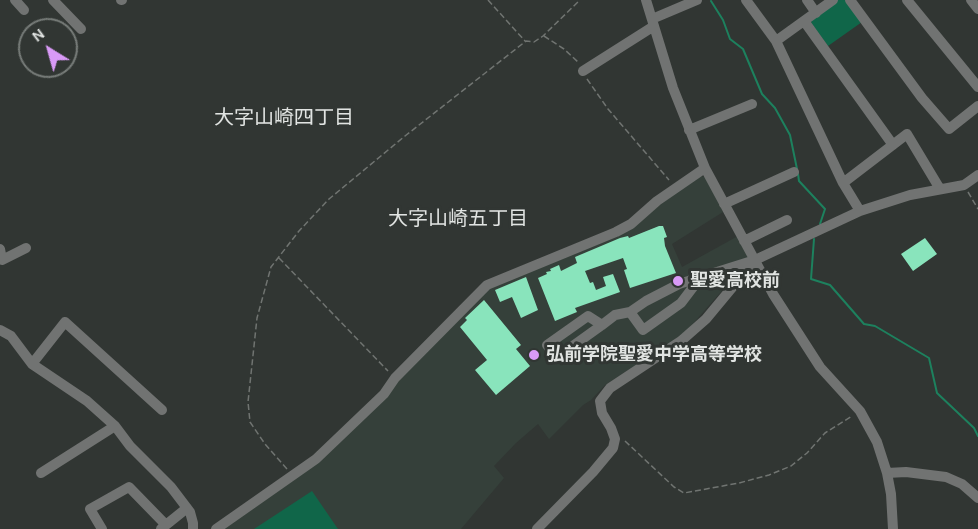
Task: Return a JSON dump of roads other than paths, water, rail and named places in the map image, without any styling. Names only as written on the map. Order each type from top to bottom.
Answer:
[{"type":"street","points":[[15,0],[24,10]]},
{"type":"street","points":[[53,0],[81,28]]},
{"type":"street","points":[[646,0],[689,130],[705,168],[773,294],[820,367],[860,411],[877,442],[891,494],[893,529]]},
{"type":"street","points":[[583,71],[653,22],[697,0]]},
{"type":"street","points":[[746,0],[776,41],[843,183],[860,211]]},
{"type":"street","points":[[807,0],[816,13]]},
{"type":"street","points":[[776,41],[833,0]]},
{"type":"street","points":[[850,0],[922,98],[949,129],[978,106]]},
{"type":"street","points":[[907,0],[978,87]]},
{"type":"street","points":[[970,0],[978,9]]},
{"type":"street","points":[[804,21],[893,145]]},
{"type":"street","points":[[689,130],[752,104]]},
{"type":"street","points":[[843,183],[908,134],[940,189]]},
{"type":"street","points":[[216,529],[316,459],[384,393],[394,378],[487,285],[631,224],[657,201],[705,168]]},
{"type":"street","points":[[724,204],[794,172]]},
{"type":"street","points":[[602,325],[588,316],[547,345],[556,358],[602,325],[615,315],[630,312],[646,301],[679,285],[755,260],[860,211],[910,195],[964,185],[978,175]]},
{"type":"street","points":[[744,241],[787,220]]},
{"type":"street","points":[[0,249],[2,260],[26,248]]},
{"type":"street","points":[[537,529],[593,472],[613,448],[615,440],[602,413],[600,401],[610,388],[681,341],[698,326],[755,260]]},
{"type":"street","points":[[630,312],[642,330],[681,303],[700,278]]},
{"type":"street","points":[[32,364],[65,322],[162,410]]},
{"type":"street","points":[[0,330],[10,336],[32,364],[87,401],[115,426],[130,446],[187,508],[193,523],[192,529]]},
{"type":"street","points":[[41,473],[115,426]]},
{"type":"street","points":[[887,473],[906,472],[946,477],[962,484],[978,498]]},
{"type":"street","points":[[102,529],[90,509],[129,487],[163,527],[187,508]]},
{"type":"waterway","points":[[711,1],[723,20],[730,39],[743,49],[762,94],[775,108],[790,135],[797,169]]},
{"type":"waterway","points":[[798,174],[799,181],[825,209],[820,224]]},
{"type":"waterway","points":[[814,239],[811,279],[830,285],[864,324],[875,326],[929,358],[937,393],[974,428],[978,436]]},
{"type":"place","name":"聖愛高校前","points":[[678,281]]},
{"type":"place","name":"弘前学院聖愛中学高等学校","points":[[534,355]]},
{"type":"district","name":"大字山崎四丁目","points":[[284,118]]},
{"type":"district","name":"大字山崎五丁目","points":[[458,219]]}]
